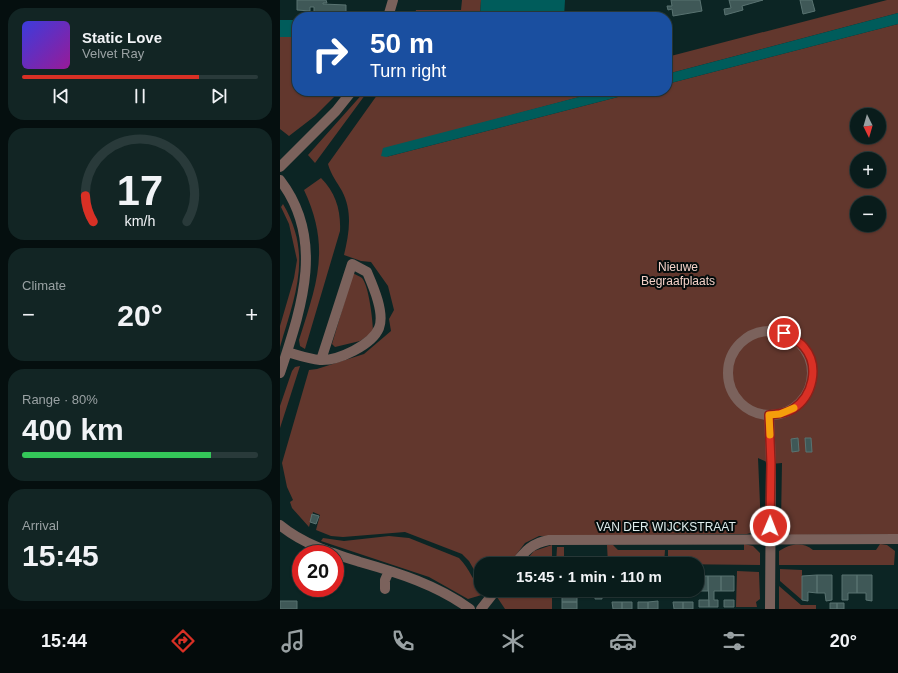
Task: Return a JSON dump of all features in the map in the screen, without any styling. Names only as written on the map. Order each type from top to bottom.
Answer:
[{"type":"street","points":[[389,12],[393,0]]},
{"type":"street","points":[[280,167],[336,111],[348,96]]},
{"type":"street","points":[[280,180],[292,196],[296,205],[303,232],[306,261],[305,283],[280,374]]},
{"type":"street","points":[[287,352],[321,360],[332,359],[369,342],[379,327],[377,297],[367,272],[352,264],[321,360]]},
{"type":"street","points":[[769,331],[784,333],[796,340],[805,348],[810,358],[813,370],[810,388],[801,403],[786,412],[769,415],[758,414],[747,409],[738,401],[732,392],[728,371],[729,362],[737,346],[746,338],[757,333],[769,331]]},
{"type":"street","points":[[769,415],[771,464],[770,609]]},
{"type":"street","points":[[280,525],[288,532],[311,544],[405,576],[445,593],[470,609]]},
{"type":"street","name":"VAN DER WIJCKSTRAAT","points":[[521,557],[532,545],[549,540],[898,539]]},
{"type":"street","points":[[385,589],[389,570]]},
{"type":"street","points":[[480,609],[490,597]]},
{"type":"green space","points":[[462,0],[481,0],[480,12],[415,12],[416,10],[461,10]]},
{"type":"green space","points":[[887,0],[898,0],[898,13],[672,73],[672,56]]},
{"type":"green space","name":"Nieuwe Begraafplaats","points":[[898,24],[898,534],[791,535],[783,530],[781,523],[782,463],[771,464],[758,458],[761,527],[758,531],[747,534],[539,536],[525,543],[514,557],[474,557],[474,570],[469,561],[462,554],[405,532],[343,537],[331,536],[316,530],[320,515],[313,512],[309,527],[292,508],[290,502],[293,500],[287,487],[282,463],[309,370],[317,369],[364,354],[391,331],[389,319],[394,310],[388,286],[371,262],[361,261],[344,255],[349,223],[348,207],[342,191],[332,175],[328,164],[376,96],[583,96],[452,131],[386,157],[622,96],[672,96],[672,83]]},
{"type":"green space","points":[[280,37],[292,37],[292,96],[335,96],[315,116],[289,136],[280,129]]},
{"type":"green space","points":[[361,96],[364,96],[315,163],[308,155]]},
{"type":"green space","points":[[321,178],[334,196],[340,216],[340,231],[305,349],[300,346],[299,340],[316,283],[319,248],[317,230],[304,190]]},
{"type":"green space","points":[[283,204],[292,223],[297,241],[299,258],[295,292],[280,347],[280,326],[294,278],[297,260],[289,224],[281,207]]},
{"type":"green space","points":[[353,273],[362,278],[367,288],[373,332],[360,341],[335,347],[332,344]]},
{"type":"green space","points":[[300,366],[280,428],[280,406],[292,371],[295,367]]},
{"type":"green space","points":[[389,536],[409,538],[459,558],[474,580],[475,597],[468,599],[429,577],[344,549],[344,545],[333,545],[321,541],[323,538],[344,541]]},
{"type":"green space","points":[[744,544],[753,546],[760,553],[760,565],[704,564],[704,557],[668,557],[668,550],[744,550]]},
{"type":"green space","points":[[796,544],[805,545],[813,550],[876,550],[880,544],[887,545],[895,551],[894,565],[779,565],[779,551]]},
{"type":"green space","points":[[552,545],[552,557],[529,557],[534,551]]},
{"type":"green space","points":[[607,545],[613,545],[618,550],[665,550],[664,557],[608,557]]},
{"type":"green space","points":[[557,547],[564,547],[564,557],[556,557]]},
{"type":"green space","points":[[780,569],[802,570],[802,600],[780,581]]},
{"type":"green space","points":[[737,571],[759,572],[760,599],[756,602],[757,607],[736,607]]},
{"type":"green space","points":[[779,586],[801,605],[816,605],[816,609],[779,609]]},
{"type":"green space","points":[[497,597],[552,597],[552,609],[505,609]]},
{"type":"water","points":[[481,0],[565,0],[564,12],[480,12]]},
{"type":"water","points":[[898,13],[898,24],[672,83],[672,73]]},
{"type":"water","points":[[280,20],[292,20],[292,37],[280,37]]},
{"type":"water","points":[[583,96],[622,96],[386,157],[381,156],[383,148]]},
{"type":"building","points":[[297,0],[326,0],[327,3],[323,4],[346,5],[346,12],[314,12],[314,7],[310,7],[310,11],[297,10]]},
{"type":"building","points":[[671,0],[700,0],[702,11],[673,16],[672,9],[668,10],[667,6],[672,6]]},
{"type":"building","points":[[729,0],[763,0],[742,6],[743,10],[725,15],[724,9],[731,8]]},
{"type":"building","points":[[800,0],[812,0],[815,11],[803,14]]},
{"type":"building","points":[[798,438],[799,451],[792,452],[791,439]]},
{"type":"building","points":[[805,438],[811,438],[812,452],[806,452]]},
{"type":"building","points":[[312,514],[319,516],[316,524],[310,522]]},
{"type":"building","points":[[817,575],[817,593],[808,592],[808,601],[802,600],[802,576]]},
{"type":"building","points":[[817,575],[832,575],[832,600],[826,601],[825,593],[817,593]]},
{"type":"building","points":[[842,575],[857,575],[857,593],[848,593],[848,600],[842,600]]},
{"type":"building","points":[[857,575],[872,575],[872,601],[866,600],[866,593],[857,593]]},
{"type":"building","points":[[704,576],[708,576],[708,591],[704,591]]},
{"type":"building","points":[[708,576],[721,576],[721,591],[714,591],[714,600],[718,600],[718,607],[709,607]]},
{"type":"building","points":[[721,576],[734,576],[734,591],[721,591]]},
{"type":"building","points":[[562,597],[577,597],[577,602],[562,602]]},
{"type":"building","points":[[595,597],[602,597],[602,599],[595,599]]},
{"type":"building","points":[[699,600],[709,600],[709,607],[699,607]]},
{"type":"building","points":[[724,600],[734,600],[734,607],[724,607]]},
{"type":"building","points":[[280,601],[297,601],[297,609],[280,609]]},
{"type":"building","points":[[658,601],[658,609],[648,609],[648,602]]},
{"type":"building","points":[[562,602],[577,602],[577,609],[562,609]]},
{"type":"building","points":[[612,602],[622,602],[622,609],[613,609]]},
{"type":"building","points":[[622,602],[632,602],[632,609],[622,609]]},
{"type":"building","points":[[638,602],[648,602],[648,609],[638,609]]},
{"type":"building","points":[[673,602],[683,602],[683,609],[674,609]]},
{"type":"building","points":[[683,602],[693,602],[693,609],[683,609]]},
{"type":"building","points":[[830,603],[837,603],[837,609],[830,609]]},
{"type":"building","points":[[837,603],[844,603],[844,609],[837,609]]},
{"type":"slow traffic","points":[[770,435],[769,415],[780,414],[794,408]]},
{"type":"route","points":[[770,526],[771,464],[769,415],[780,414],[791,410],[801,403],[810,388],[813,370],[810,358],[805,348],[796,340],[784,333]]}]
